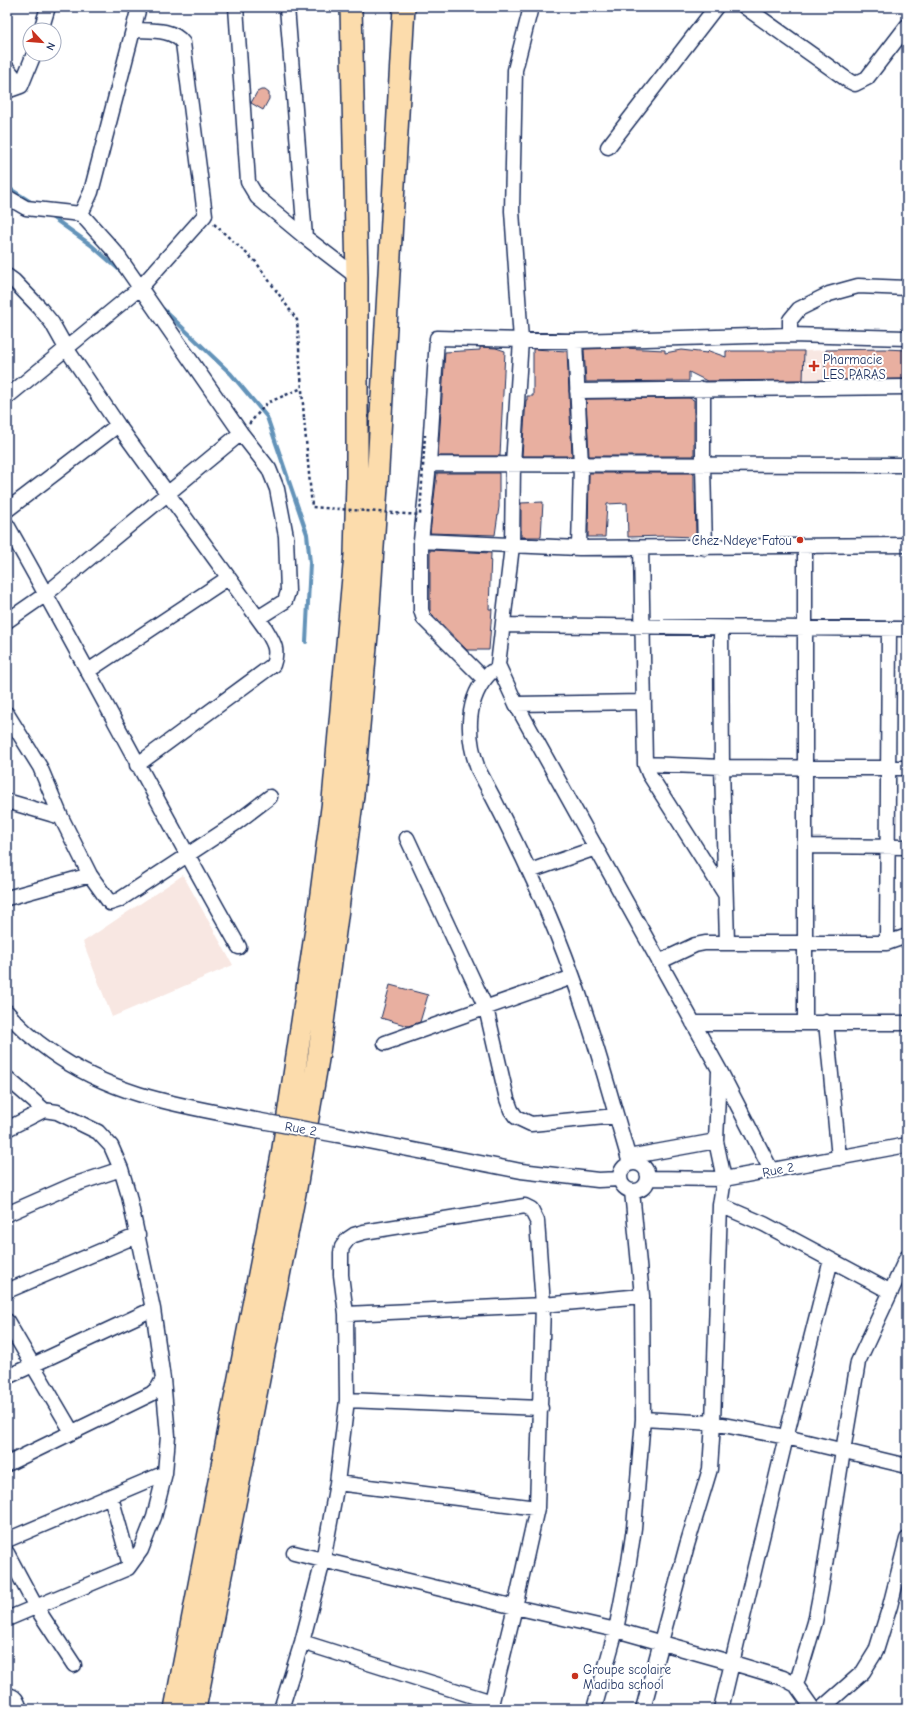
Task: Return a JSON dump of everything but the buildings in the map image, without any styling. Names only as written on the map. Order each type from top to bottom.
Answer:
[{"type":"highway","points":[[175,1709],[282,1155],[319,909],[332,800],[355,555],[357,480],[357,277],[351,7]]},
{"type":"highway","points":[[194,1709],[296,1188],[319,1053],[353,795],[368,623],[378,479],[404,7]]},
{"type":"street","points":[[43,22],[48,7]]},
{"type":"street","points":[[81,214],[91,192],[139,7]]},
{"type":"street","points":[[236,7],[248,182],[257,197],[305,238],[357,277]]},
{"type":"street","points":[[287,7],[305,238]]},
{"type":"street","points":[[531,7],[515,70],[512,211],[521,340],[513,464],[512,546],[498,665],[516,704],[720,1071],[771,1170]]},
{"type":"street","points":[[608,147],[716,7]]},
{"type":"street","points":[[745,7],[849,82],[855,84],[867,78],[907,26]]},
{"type":"street","points":[[7,396],[141,287],[205,215],[183,43],[172,33],[133,30]]},
{"type":"street","points":[[7,91],[21,86],[31,62]]},
{"type":"street","points":[[7,68],[21,86]]},
{"type":"street","points":[[7,197],[26,208],[81,214],[116,252],[241,433],[269,469],[274,480],[286,536],[288,592],[285,601],[258,618]]},
{"type":"street","points":[[7,276],[14,281],[39,307],[52,324],[66,348],[118,425],[258,618],[276,649],[276,656],[273,665],[137,765]]},
{"type":"street","points":[[790,336],[790,320],[799,309],[829,294],[858,286],[907,288]]},
{"type":"street","points":[[484,679],[424,619],[420,610],[421,541],[429,464],[437,338],[575,341],[790,336],[907,338]]},
{"type":"street","points":[[575,341],[581,465],[579,548]]},
{"type":"street","points":[[577,391],[907,387]]},
{"type":"street","points":[[703,389],[702,466],[705,548]]},
{"type":"street","points":[[7,510],[118,425]]},
{"type":"street","points":[[7,621],[46,594],[241,433]]},
{"type":"street","points":[[429,464],[702,466],[907,465]]},
{"type":"street","points":[[7,525],[88,671],[186,855],[239,947]]},
{"type":"street","points":[[421,541],[579,548],[907,545]]},
{"type":"street","points":[[805,546],[805,1022]]},
{"type":"street","points":[[641,548],[645,764],[648,774],[725,894]]},
{"type":"street","points":[[88,671],[228,578]]},
{"type":"street","points":[[503,625],[907,630]]},
{"type":"street","points":[[721,628],[722,767],[727,942]]},
{"type":"street","points":[[888,629],[888,943]]},
{"type":"street","points":[[498,665],[484,679],[476,694],[469,722],[473,753],[478,769],[530,871],[558,936],[573,977],[629,1160]]},
{"type":"street","points":[[516,704],[644,702]]},
{"type":"street","points":[[7,714],[40,767],[61,817],[90,875],[107,900],[110,902],[114,903],[236,824],[270,797]]},
{"type":"street","points":[[645,764],[722,767],[907,768]]},
{"type":"street","points":[[10,802],[61,817]]},
{"type":"street","points":[[407,838],[486,1008],[507,1099],[511,1110],[516,1116],[531,1124],[616,1116]]},
{"type":"street","points":[[805,846],[907,847]]},
{"type":"street","points":[[530,871],[596,848]]},
{"type":"street","points":[[7,898],[90,875]]},
{"type":"street","points":[[659,962],[695,945],[727,942],[888,943],[907,936]]},
{"type":"street","points":[[385,1043],[573,977]]},
{"type":"street","name":"Rue 2","points":[[7,1012],[35,1040],[61,1059],[98,1080],[137,1095],[167,1103],[521,1171],[598,1180],[620,1179]]},
{"type":"street","points":[[826,1022],[839,1158]]},
{"type":"street","points":[[693,1023],[907,1023]]},
{"type":"street","points":[[644,1709],[710,1469],[713,1423],[720,1205],[724,1180],[716,1141],[720,1071]]},
{"type":"street","points":[[7,1078],[44,1110],[57,1112],[98,1132],[111,1146],[121,1169],[138,1235],[153,1309],[163,1379],[168,1436],[165,1472],[154,1517],[141,1550],[130,1565],[124,1571],[7,1619]]},
{"type":"street","points":[[7,1129],[44,1110]]},
{"type":"street","points":[[629,1160],[639,1163],[648,1173],[645,1186],[632,1191],[623,1186],[620,1179],[621,1172],[629,1160],[716,1141]]},
{"type":"street","name":"Rue 2","points":[[648,1178],[724,1180],[907,1145]]},
{"type":"street","points":[[7,1214],[72,1185],[121,1169]]},
{"type":"street","points":[[594,1709],[616,1630],[633,1534],[643,1419],[642,1296],[632,1191]]},
{"type":"street","points":[[720,1205],[764,1224],[891,1292]]},
{"type":"street","points":[[281,1709],[302,1642],[324,1561],[337,1483],[347,1400],[346,1314],[341,1275],[342,1247],[348,1239],[354,1235],[525,1206],[531,1209],[537,1221],[543,1305],[537,1508],[491,1705],[302,1642]]},
{"type":"street","points":[[7,1291],[138,1235]]},
{"type":"street","points":[[796,1685],[818,1606],[858,1362],[891,1292],[904,1272],[907,1257]]},
{"type":"street","points":[[722,1709],[786,1437],[831,1260]]},
{"type":"street","points":[[346,1314],[543,1305],[642,1296]]},
{"type":"street","points":[[7,1377],[153,1309]]},
{"type":"street","points":[[7,1322],[72,1432]]},
{"type":"street","points":[[7,1464],[151,1394],[158,1388],[163,1379]]},
{"type":"street","points":[[347,1400],[541,1408]]},
{"type":"street","points":[[643,1419],[713,1423],[786,1437],[907,1466]]},
{"type":"street","points":[[7,1540],[111,1497],[165,1472]]},
{"type":"street","points":[[337,1483],[537,1508]]},
{"type":"street","points":[[111,1497],[130,1565]]},
{"type":"street","points":[[821,1709],[863,1672],[876,1651],[886,1620],[907,1539]]},
{"type":"street","points":[[7,1553],[36,1607],[74,1665]]},
{"type":"street","points":[[294,1553],[616,1630],[783,1678],[796,1685],[813,1709]]},
{"type":"street","points":[[7,1695],[13,1696],[20,1709]]},
{"type":"path","points":[[205,215],[256,262],[297,320],[312,507],[420,515],[425,435]]},
{"type":"path","points":[[241,433],[267,403],[302,388]]},
{"type":"shaded area","name":"Pharmacie LES PARAS","points":[[826,350],[824,382],[803,384],[804,351]]},
{"type":"shaded area","points":[[183,875],[233,965],[112,1017],[83,942]]},
{"type":"waterway","points":[[7,187],[34,204]]},
{"type":"waterway","points":[[49,215],[91,245],[124,274]]},
{"type":"waterway","points":[[163,309],[231,374],[267,417],[307,534],[310,563],[306,642]]},
{"type":"place","name":"Pharmacie LES PARAS","points":[[814,366]]},
{"type":"place","name":"Chez Ndeye Fatou","points":[[800,540]]},
{"type":"place","name":"Groupe scolaire Madiba school","points":[[575,1676]]}]
